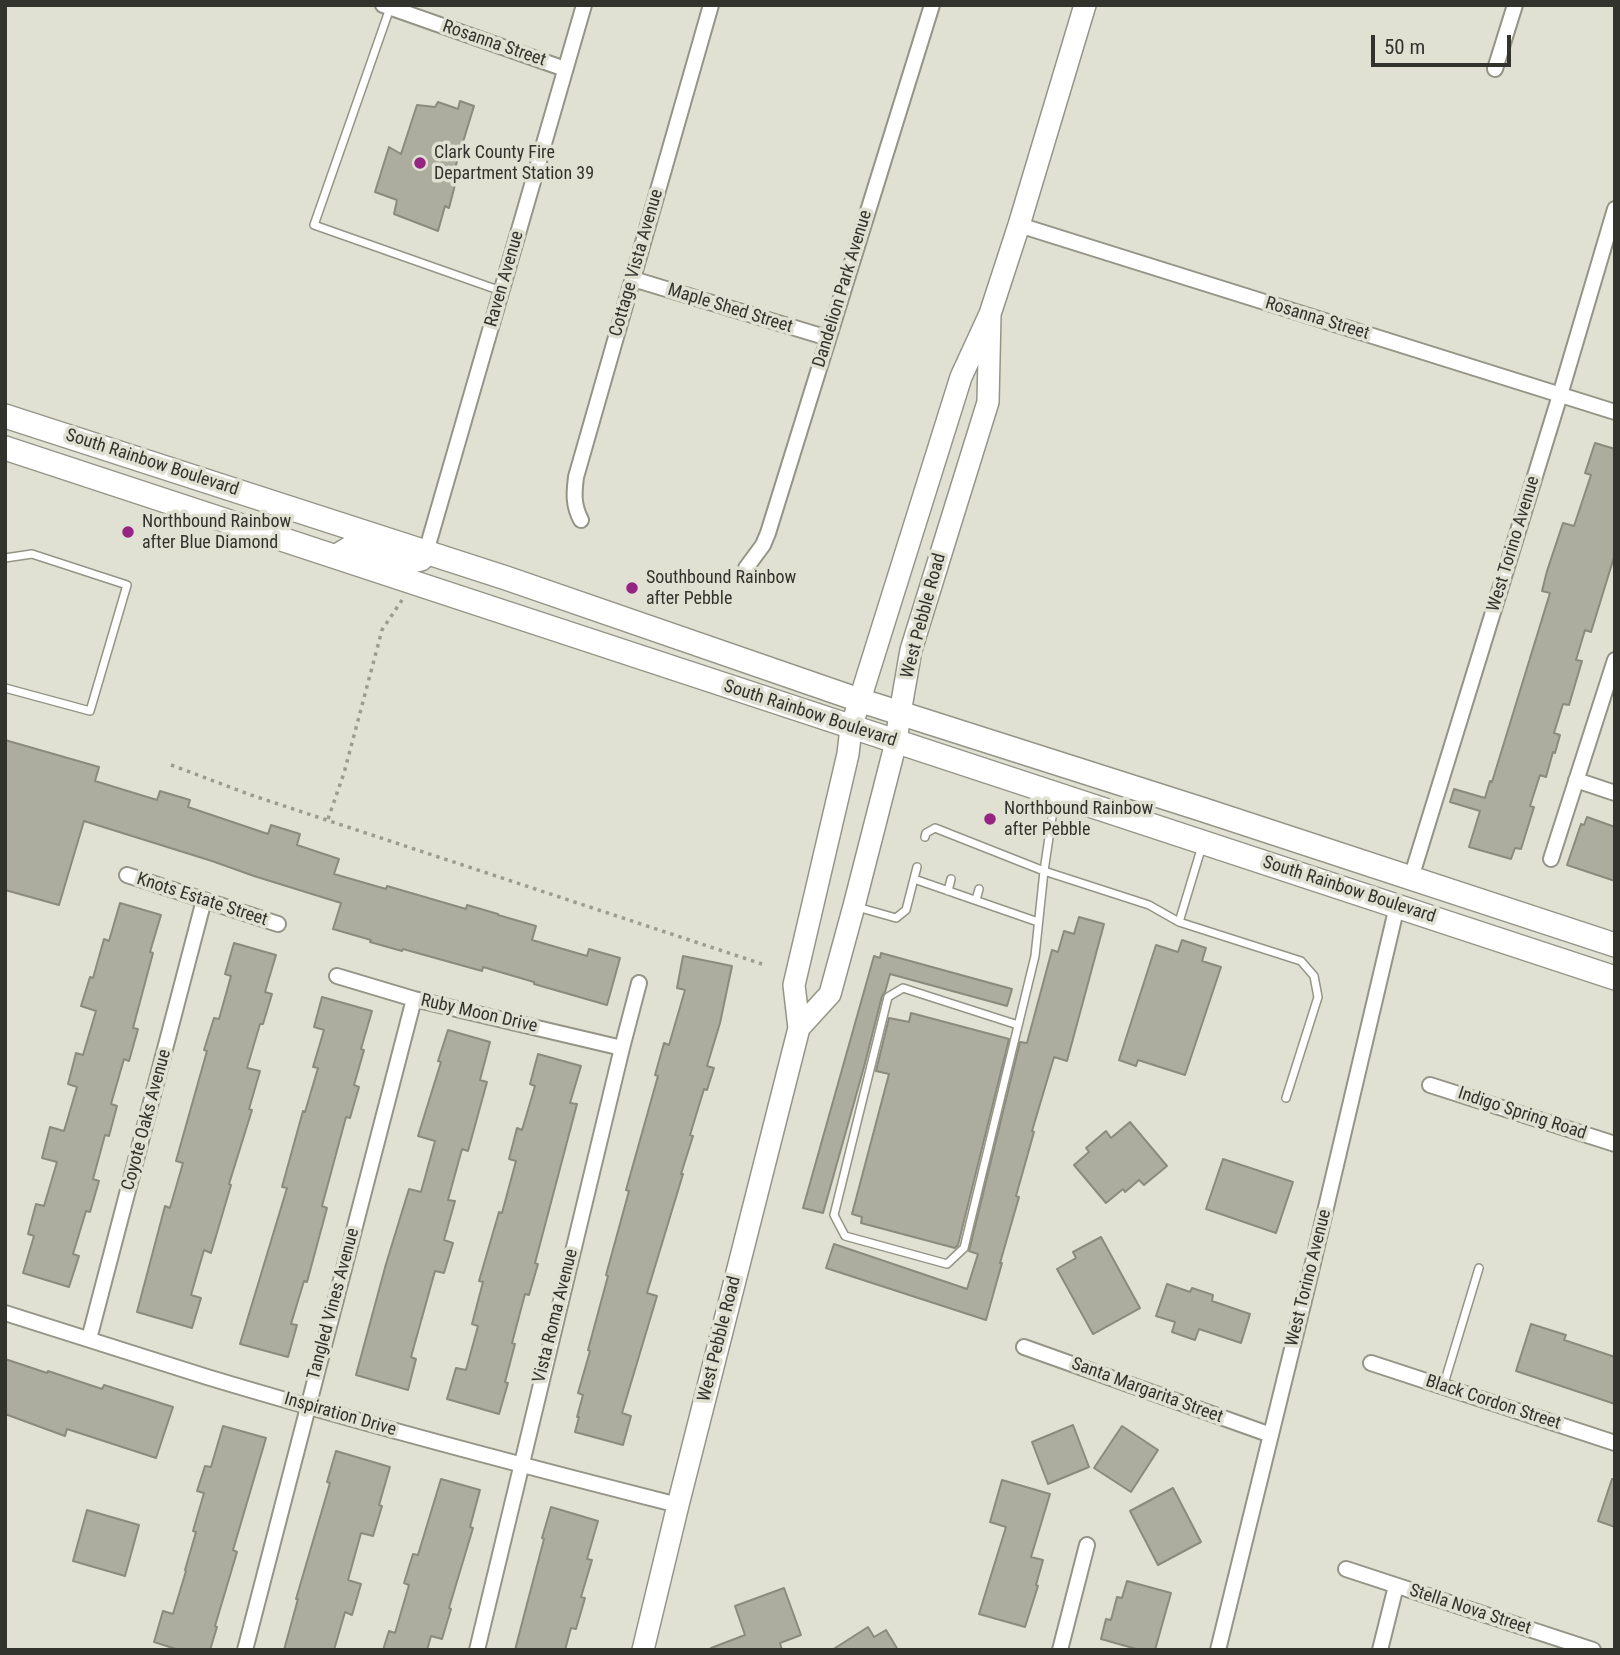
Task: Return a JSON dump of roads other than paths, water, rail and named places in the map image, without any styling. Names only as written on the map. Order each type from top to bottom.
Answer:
[{"type":"main road","name":"South Rainbow Boulevard","points":[[5,416],[506,578],[859,700],[1615,944]]},
{"type":"main road","name":"South Rainbow Boulevard","points":[[5,448],[1615,978]]},
{"type":"main road","points":[[335,557],[353,547],[407,562],[422,559],[426,552]]},
{"type":"main road","points":[[414,584],[427,575],[439,576],[483,590],[506,578]]},
{"type":"main road","points":[[1213,846],[1268,851],[1351,877],[1411,878]]},
{"type":"main road","points":[[1397,906],[1436,905],[1492,920],[1521,914]]},
{"type":"street","name":"Raven Avenue","points":[[426,552],[584,5]]},
{"type":"street","name":"Cottage Vista Avenue","points":[[581,520],[576,511],[574,495],[576,477],[711,5]]},
{"type":"street","name":"Dandelion Park Avenue","points":[[746,568],[763,545],[768,533],[932,5]]},
{"type":"street","name":"West Pebble Road","points":[[643,1650],[799,1028],[794,985],[848,754],[851,728],[961,377],[990,314],[1019,225],[1085,5]]},
{"type":"street","points":[[1495,69],[1515,5]]},
{"type":"street","name":"Rosanna Street","points":[[386,6],[565,69]]},
{"type":"street","name":"West Torino Avenue","points":[[1411,878],[1615,209]]},
{"type":"street","name":"Rosanna Street","points":[[1019,225],[1615,412]]},
{"type":"street","name":"Maple Shed Street","points":[[632,279],[828,338]]},
{"type":"street","name":"West Pebble Road","points":[[799,1028],[831,994],[896,742],[911,650],[988,402],[990,314]]},
{"type":"street","points":[[1551,859],[1615,660]]},
{"type":"street","points":[[1576,780],[1615,793]]},
{"type":"street","name":"Knots Estate Street","points":[[127,875],[278,924]]},
{"type":"street","name":"Coyote Oaks Avenue","points":[[89,1339],[204,900]]},
{"type":"street","name":"West Torino Avenue","points":[[1219,1650],[1397,906]]},
{"type":"street","name":"Ruby Moon Drive","points":[[337,976],[414,999],[621,1048]]},
{"type":"street","name":"Vista Roma Avenue","points":[[477,1650],[621,1048],[639,983]]},
{"type":"street","name":"Tangled Vines Avenue","points":[[245,1650],[414,999]]},
{"type":"street","name":"Indigo Spring Road","points":[[1430,1085],[1615,1144]]},
{"type":"street","name":"Inspiration Drive","points":[[5,1313],[307,1406],[678,1505]]},
{"type":"street","name":"Santa Margarita Street","points":[[1024,1348],[1270,1435]]},
{"type":"street","name":"Black Cordon Street","points":[[1371,1363],[1615,1443]]},
{"type":"street","points":[[1060,1650],[1087,1545]]},
{"type":"street","name":"Stella Nova Street","points":[[1346,1569],[1593,1650]]},
{"type":"street","points":[[1380,1650],[1396,1586]]},
{"type":"lane","points":[[386,6],[314,225],[501,291]]},
{"type":"lane","points":[[5,558],[32,554],[127,585],[90,711],[5,688]]},
{"type":"lane","points":[[1018,1025],[903,989],[888,997],[835,1214],[845,1236],[947,1264],[964,1248],[1035,956],[1056,794]]},
{"type":"lane","points":[[925,836],[935,828],[962,843],[1149,905],[1179,922],[1301,961],[1314,976],[1318,998],[1286,1098]]},
{"type":"lane","points":[[1179,922],[1213,846]]},
{"type":"lane","points":[[854,906],[897,918],[906,910],[917,867]]},
{"type":"lane","points":[[914,879],[1038,922]]},
{"type":"lane","points":[[948,891],[951,879]]},
{"type":"lane","points":[[976,900],[979,889]]},
{"type":"lane","points":[[1443,1387],[1479,1268]]},
{"type":"place","name":"Clark County Fire Department Station 39","points":[[420,163]]},
{"type":"place","name":"Northbound Rainbow after Blue Diamond","points":[[128,532]]},
{"type":"place","name":"Southbound Rainbow after Pebble","points":[[632,588]]},
{"type":"place","name":"Northbound Rainbow after Pebble","points":[[990,819]]}]
